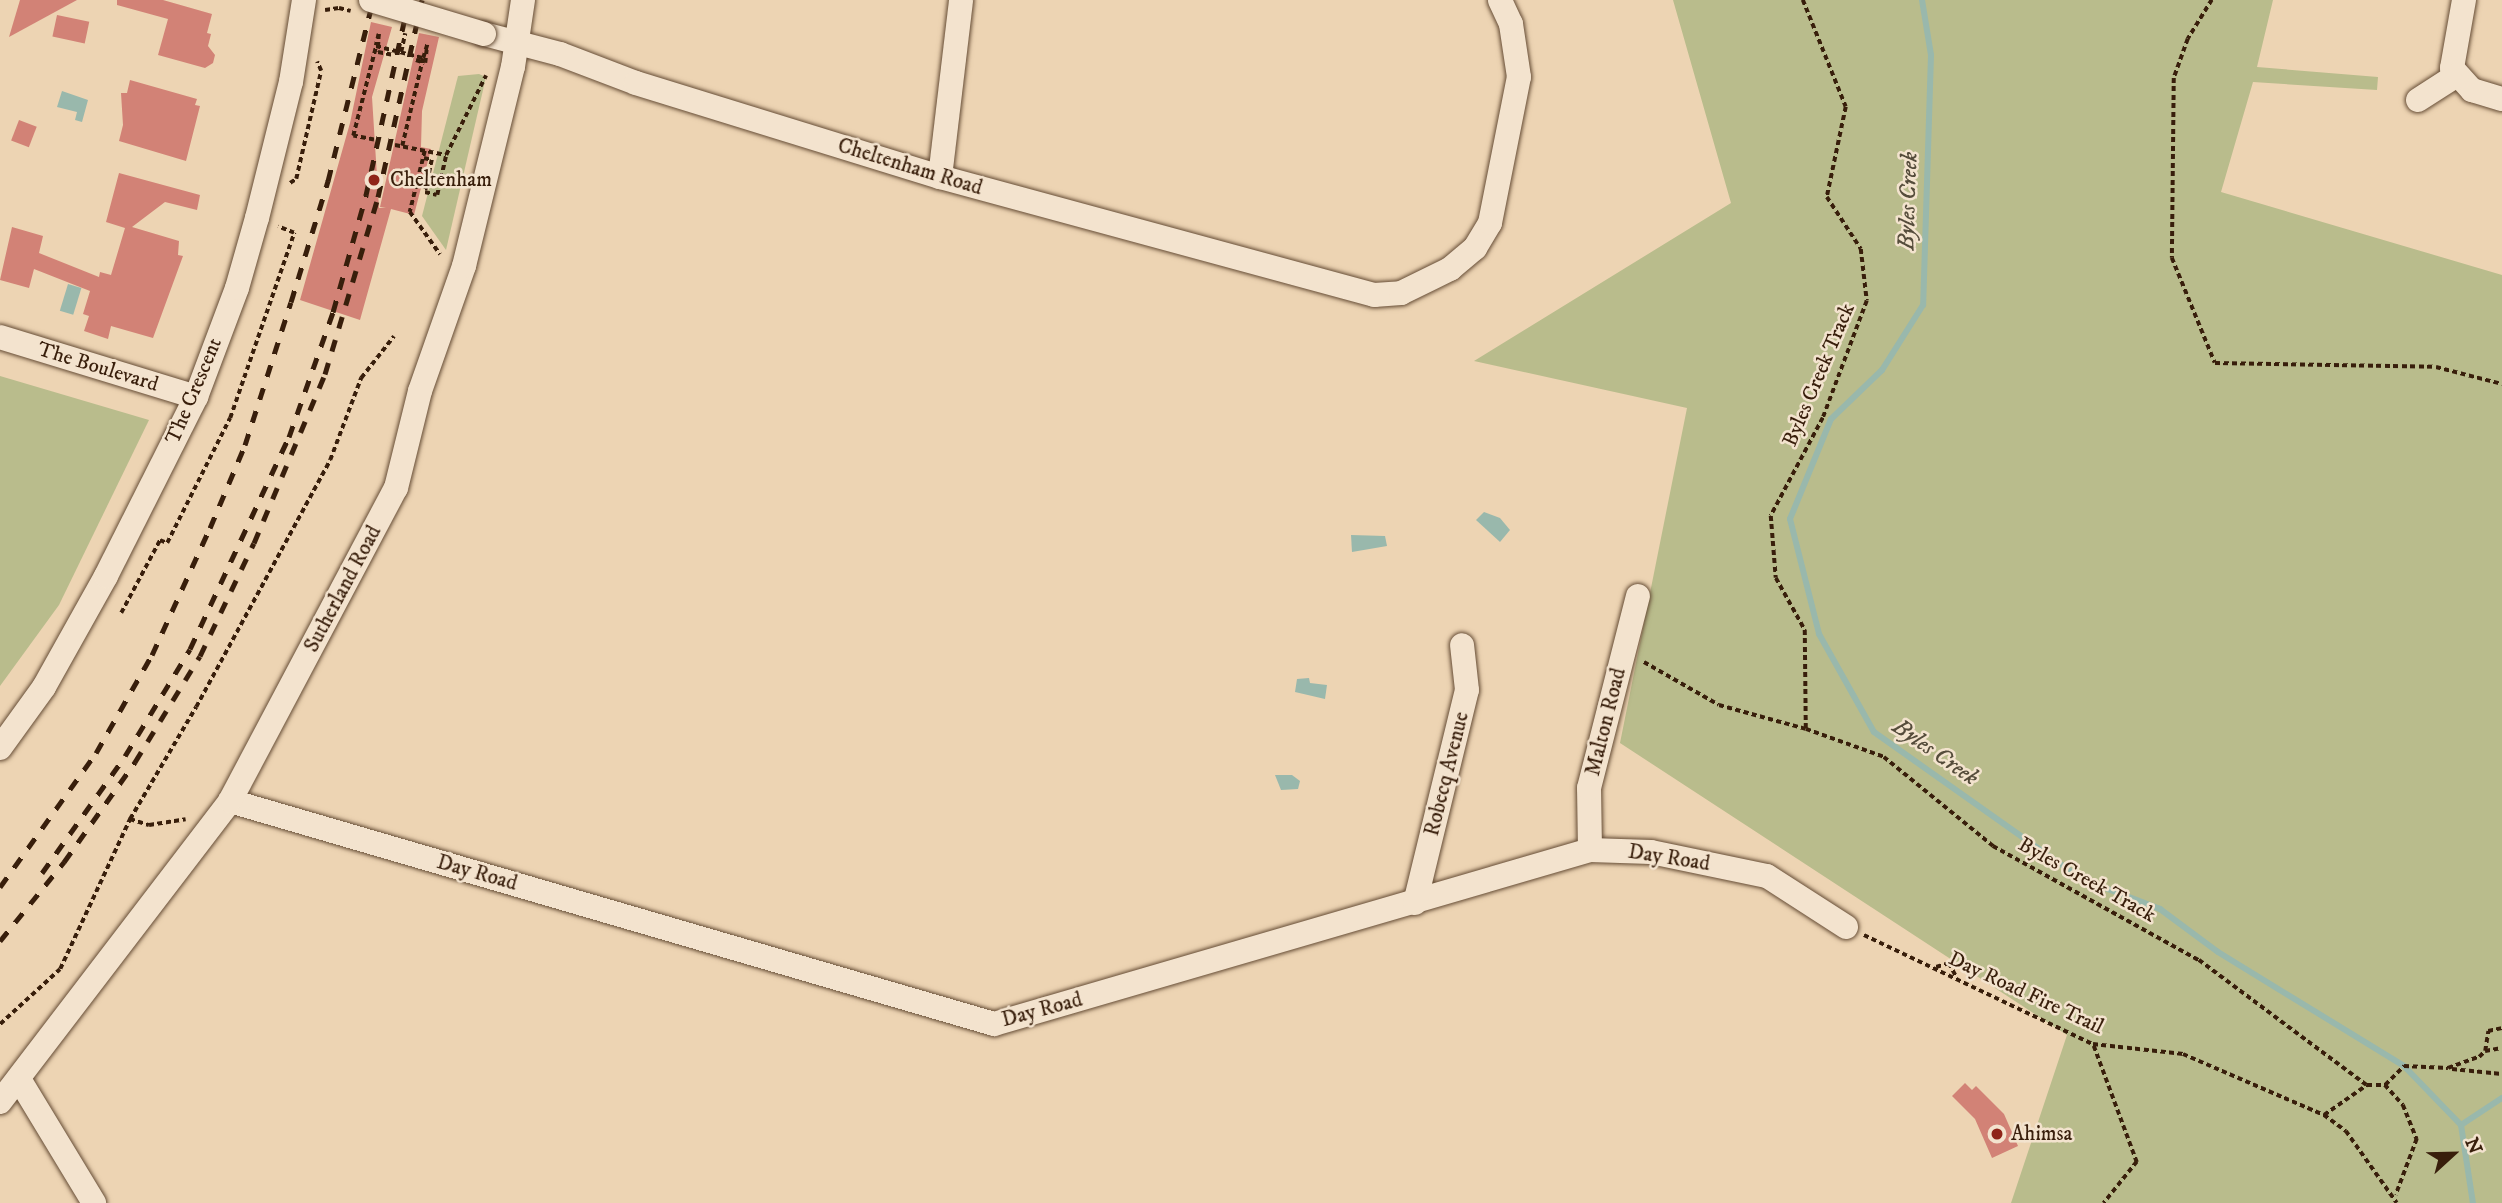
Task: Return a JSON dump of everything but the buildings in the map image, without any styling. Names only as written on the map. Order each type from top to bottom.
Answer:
[{"type":"street","name":"Cheltenham Road","points":[[371,0],[940,177],[1358,293],[1401,293],[1450,269],[1475,247],[1490,223],[1516,106],[1518,49],[1500,0]]},
{"type":"street","name":"Sutherland Road","points":[[0,1102],[230,801],[396,488],[421,391],[464,266],[516,43],[523,0]]},
{"type":"street","points":[[940,177],[961,0]]},
{"type":"street","points":[[2464,0],[2453,54],[2457,75],[2472,90],[2502,99]]},
{"type":"street","name":"The Crescent","points":[[0,748],[44,687],[106,576],[196,397],[237,288],[291,82],[314,7]]},
{"type":"street","points":[[2418,100],[2457,75]]},
{"type":"street","name":"The Boulevard","points":[[0,337],[196,397]]},
{"type":"street","name":"Malton Road","points":[[1590,850],[1589,788],[1638,596]]},
{"type":"street","name":"Robecq Avenue","points":[[1415,903],[1467,690],[1462,645]]},
{"type":"street","name":"Day Road","points":[[230,801],[994,1024],[1590,850],[1651,852],[1767,876],[1846,927]]},
{"type":"street","points":[[19,1079],[94,1203]]},
{"type":"path","name":"Byles Creek Track","points":[[1803,0],[1846,107],[1826,197],[1861,249],[1867,301],[1823,418],[1771,516],[1776,578],[1805,630],[1806,729],[1884,757],[1993,846],[2199,960],[2367,1085]]},
{"type":"path","points":[[2212,0],[2188,39],[2174,78],[2172,258],[2215,363],[2436,367],[2502,384]]},
{"type":"path","points":[[314,7],[340,8]]},
{"type":"path","points":[[401,52],[407,28]]},
{"type":"path","points":[[374,140],[353,136],[379,34],[378,52],[394,55]]},
{"type":"path","points":[[376,46],[424,58]]},
{"type":"path","points":[[402,146],[424,58],[427,46],[425,63],[416,60]]},
{"type":"path","points":[[424,159],[432,160],[425,192],[437,195],[446,155],[487,71]]},
{"type":"path","points":[[395,145],[446,155]]},
{"type":"path","points":[[425,151],[410,212],[440,254]]},
{"type":"path","points":[[0,1024],[60,970],[130,819],[330,460],[361,378],[394,335]]},
{"type":"path","points":[[1624,651],[1719,705],[1806,729]]},
{"type":"path","points":[[130,819],[149,825],[198,817]]},
{"type":"path","name":"Day Road Fire Trail","points":[[1846,927],[2093,1044],[2183,1054],[2324,1115],[2347,1131],[2395,1196],[2397,1203]]},
{"type":"path","points":[[1934,968],[1949,963],[1957,979]]},
{"type":"path","points":[[2485,1051],[2488,1031],[2502,1028]]},
{"type":"path","points":[[2093,1044],[2137,1162],[2104,1203]]},
{"type":"path","points":[[2448,1068],[2485,1051],[2502,1048]]},
{"type":"path","points":[[2324,1115],[2367,1085],[2385,1085],[2404,1066],[2502,1074]]},
{"type":"path","points":[[2385,1085],[2403,1105],[2417,1139],[2395,1196]]},
{"type":"green space","points":[[1673,0],[2273,0],[2257,67],[2378,77],[2377,90],[2253,82],[2221,192],[2502,275],[2502,1203],[2011,1203],[2067,1035],[1620,743],[1687,408],[1474,361],[1731,203]]},
{"type":"green space","points":[[479,74],[486,77],[446,250],[422,216],[458,76]]},
{"type":"green space","points":[[0,376],[149,420],[59,605],[0,686]]},
{"type":"shaded area","points":[[62,91],[88,100],[82,122],[75,120],[77,112],[57,107]]},
{"type":"shaded area","points":[[68,284],[81,288],[73,315],[60,311]]},
{"type":"shaded area","points":[[1484,512],[1500,518],[1510,530],[1500,542],[1476,520]]},
{"type":"shaded area","points":[[1351,535],[1385,536],[1387,546],[1352,552]]},
{"type":"shaded area","points":[[1309,678],[1310,683],[1327,685],[1325,699],[1295,692],[1297,679]]},
{"type":"shaded area","points":[[1275,775],[1292,775],[1300,781],[1298,789],[1281,790]]},
{"type":"waterway","name":"Byles Creek","points":[[1922,0],[1931,55],[1923,305],[1882,370],[1831,419],[1790,519],[1819,634],[1874,732],[2082,879],[2160,909],[2218,952],[2404,1066],[2461,1125],[2473,1203]]},
{"type":"waterway","points":[[2461,1125],[2502,1098]]},
{"type":"railway","points":[[0,887],[96,753],[152,655],[245,445],[328,181],[373,0]]},
{"type":"railway","points":[[42,873],[125,756],[190,649],[289,437],[333,312],[366,195],[409,0]]},
{"type":"railway","points":[[0,941],[64,862],[135,762],[200,656],[254,543],[325,374],[378,197],[422,0]]},
{"type":"place","name":"Cheltenham","points":[[374,180]]},
{"type":"place","name":"Ahimsa","points":[[1997,1134]]}]
